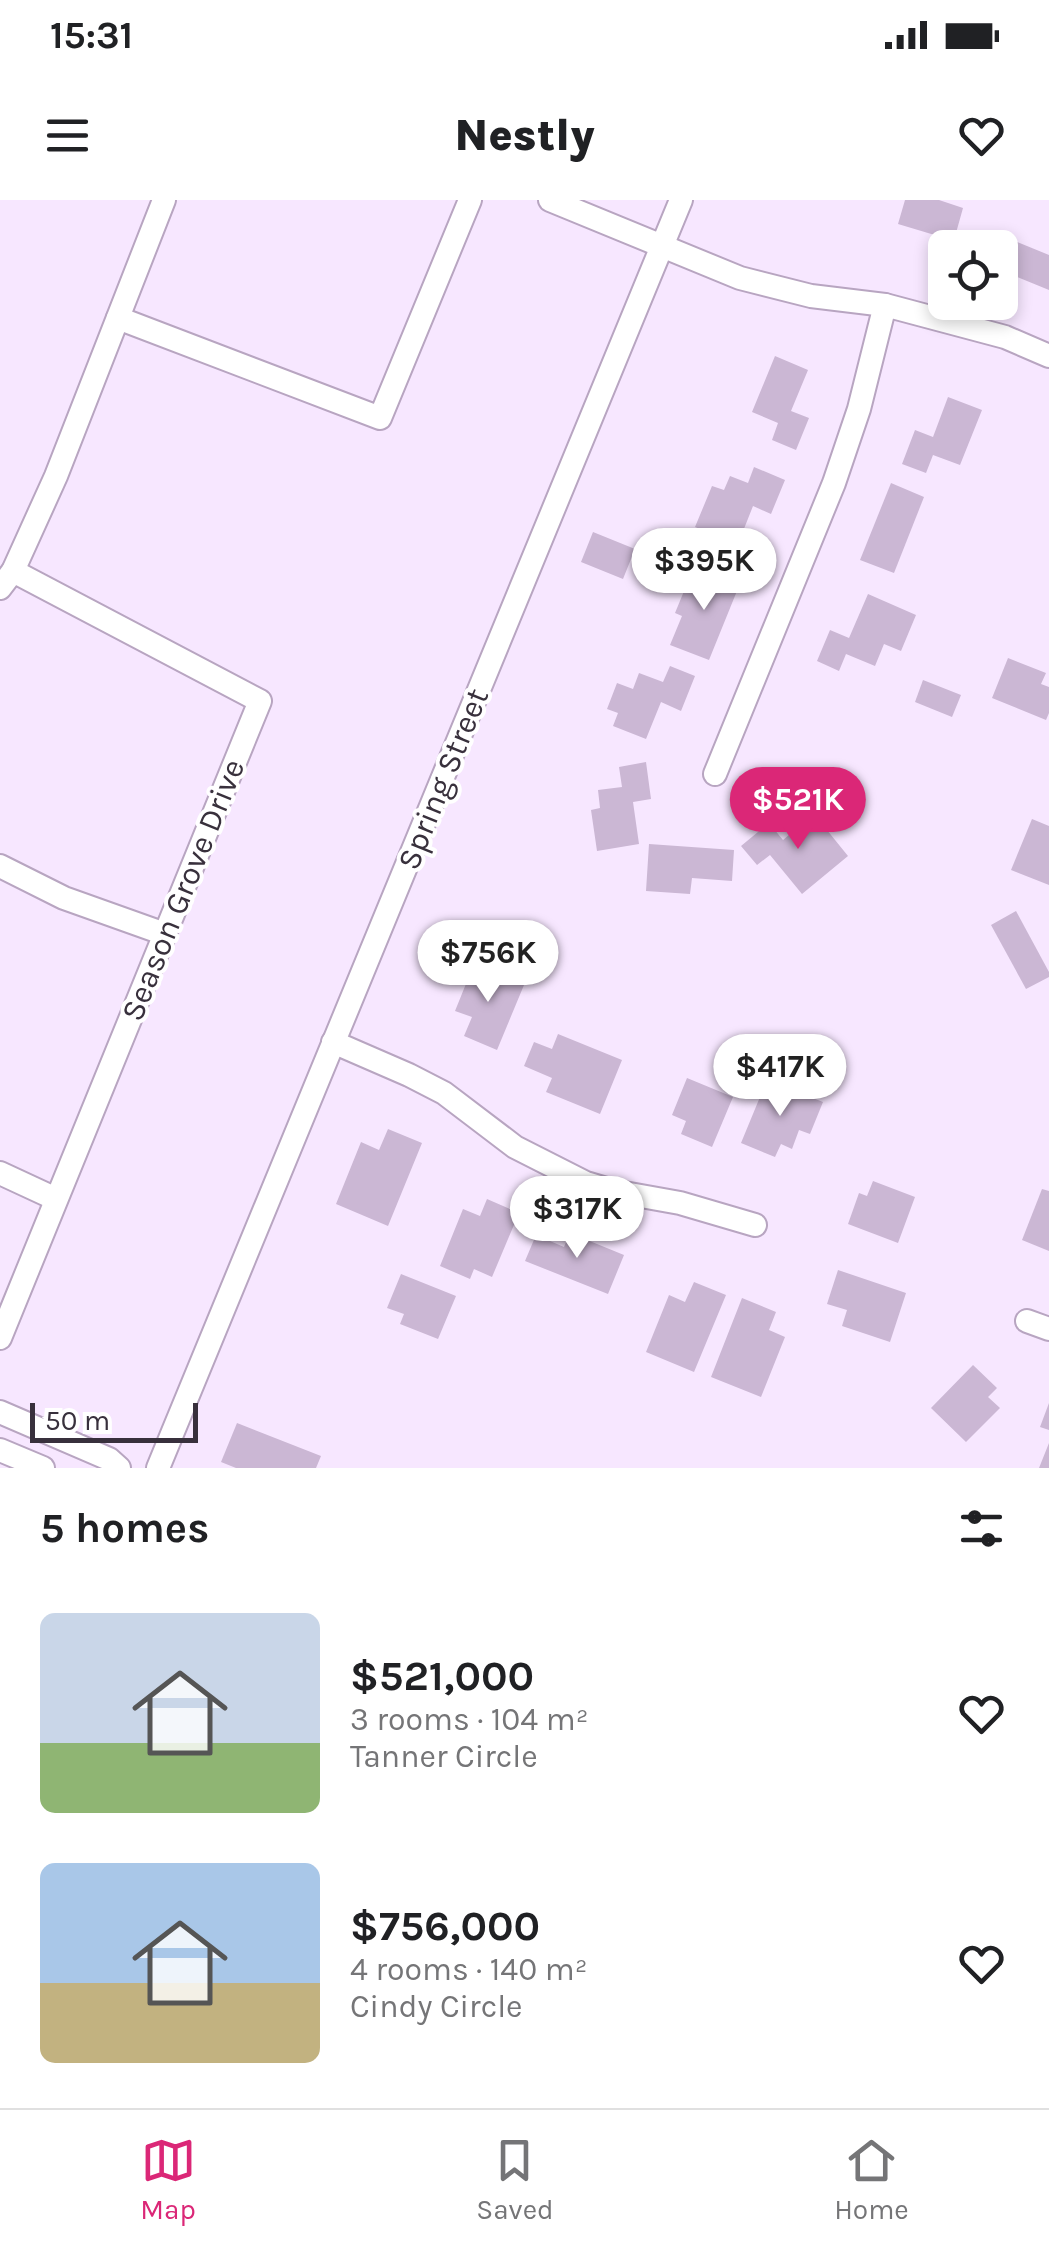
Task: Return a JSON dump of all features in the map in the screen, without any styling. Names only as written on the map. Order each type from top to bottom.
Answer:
[{"type":"street","points":[[6,580],[56,476],[164,200]]},
{"type":"street","points":[[118,318],[380,418],[470,200]]},
{"type":"street","points":[[550,200],[740,278],[812,296],[885,305],[1005,338],[1049,356]]},
{"type":"street","name":"Spring Street","points":[[158,1468],[681,200]]},
{"type":"street","points":[[715,774],[834,483],[859,409],[885,305]]},
{"type":"street","name":"Season Grove Drive","points":[[0,1338],[260,701],[6,580]]},
{"type":"street","points":[[0,866],[64,898],[165,934]]},
{"type":"street","points":[[334,1042],[444,1093],[515,1147],[586,1184],[680,1203],[754,1225]]},
{"type":"street","points":[[0,1173],[56,1199]]},
{"type":"street","points":[[0,1412],[108,1459],[119,1468]]},
{"type":"street","points":[[0,1450],[44,1468]]},
{"type":"building","points":[[905,200],[939,200],[963,208],[957,230],[928,233],[898,224]]},
{"type":"building","points":[[1018,242],[1049,255],[1049,290],[1018,277]]},
{"type":"building","points":[[775,356],[808,370],[791,411],[809,418],[796,450],[772,440],[778,423],[752,412]]},
{"type":"building","points":[[948,397],[982,410],[960,465],[933,455],[926,473],[902,464],[915,430],[933,437]]},
{"type":"building","points":[[754,467],[785,480],[771,514],[753,506],[738,544],[695,527],[712,486],[724,490],[730,476],[748,483]]},
{"type":"building","points":[[891,483],[924,497],[894,573],[860,560]]},
{"type":"building","points":[[593,532],[635,549],[623,579],[581,562]]},
{"type":"building","points":[[710,569],[741,581],[709,660],[670,645],[682,616],[675,613],[689,579],[703,585]]},
{"type":"building","points":[[868,594],[916,615],[901,651],[884,644],[875,666],[846,654],[839,671],[817,661],[830,630],[849,638]]},
{"type":"building","points":[[1008,658],[1046,673],[1041,684],[1049,687],[1046,720],[992,698]]},
{"type":"building","points":[[670,666],[695,676],[681,711],[661,702],[646,739],[613,726],[618,713],[607,709],[617,683],[633,689],[639,673],[663,682]]},
{"type":"building","points":[[923,680],[961,695],[952,717],[915,702]]},
{"type":"building","points":[[646,762],[651,799],[633,802],[639,844],[597,851],[591,810],[600,808],[598,790],[622,787],[619,767]]},
{"type":"building","points":[[814,814],[848,856],[802,894],[770,855],[757,865],[741,846],[769,823],[783,840]]},
{"type":"building","points":[[1032,819],[1049,826],[1049,885],[1011,870]]},
{"type":"building","points":[[649,844],[734,850],[732,881],[692,878],[690,894],[646,891]]},
{"type":"building","points":[[1016,911],[1049,972],[1049,977],[1026,989],[991,925]]},
{"type":"building","points":[[474,964],[524,985],[497,1050],[464,1036],[472,1017],[455,1011]]},
{"type":"building","points":[[558,1034],[622,1060],[600,1114],[546,1092],[552,1078],[524,1066],[534,1042],[552,1049]]},
{"type":"building","points":[[687,1078],[733,1097],[712,1147],[681,1134],[686,1121],[672,1115]]},
{"type":"building","points":[[767,1080],[823,1102],[810,1134],[799,1130],[792,1149],[781,1144],[775,1157],[741,1143]]},
{"type":"building","points":[[388,1129],[422,1143],[388,1226],[336,1204],[361,1142],[379,1150]]},
{"type":"building","points":[[873,1181],[915,1197],[898,1243],[848,1224],[859,1193],[867,1196]]},
{"type":"building","points":[[1042,1189],[1049,1191],[1049,1251],[1022,1240]]},
{"type":"building","points":[[487,1199],[519,1213],[492,1277],[474,1269],[470,1279],[440,1266],[463,1209],[480,1216]]},
{"type":"building","points":[[570,1233],[624,1255],[608,1294],[525,1261],[536,1235],[564,1247]]},
{"type":"building","points":[[838,1270],[906,1293],[890,1342],[842,1326],[847,1310],[827,1304]]},
{"type":"building","points":[[401,1274],[456,1296],[438,1339],[400,1324],[404,1314],[387,1308]]},
{"type":"building","points":[[694,1282],[726,1295],[694,1372],[646,1352],[669,1295],[685,1302]]},
{"type":"building","points":[[742,1298],[776,1312],[769,1330],[785,1337],[761,1397],[711,1377]]},
{"type":"building","points":[[973,1365],[997,1388],[988,1397],[1000,1408],[966,1442],[931,1408]]},
{"type":"building","points":[[1049,1403],[1049,1430],[1040,1427]]},
{"type":"building","points":[[237,1423],[321,1456],[316,1468],[236,1468],[221,1462]]},
{"type":"building","points":[[1049,1443],[1049,1468],[1039,1468]]}]
